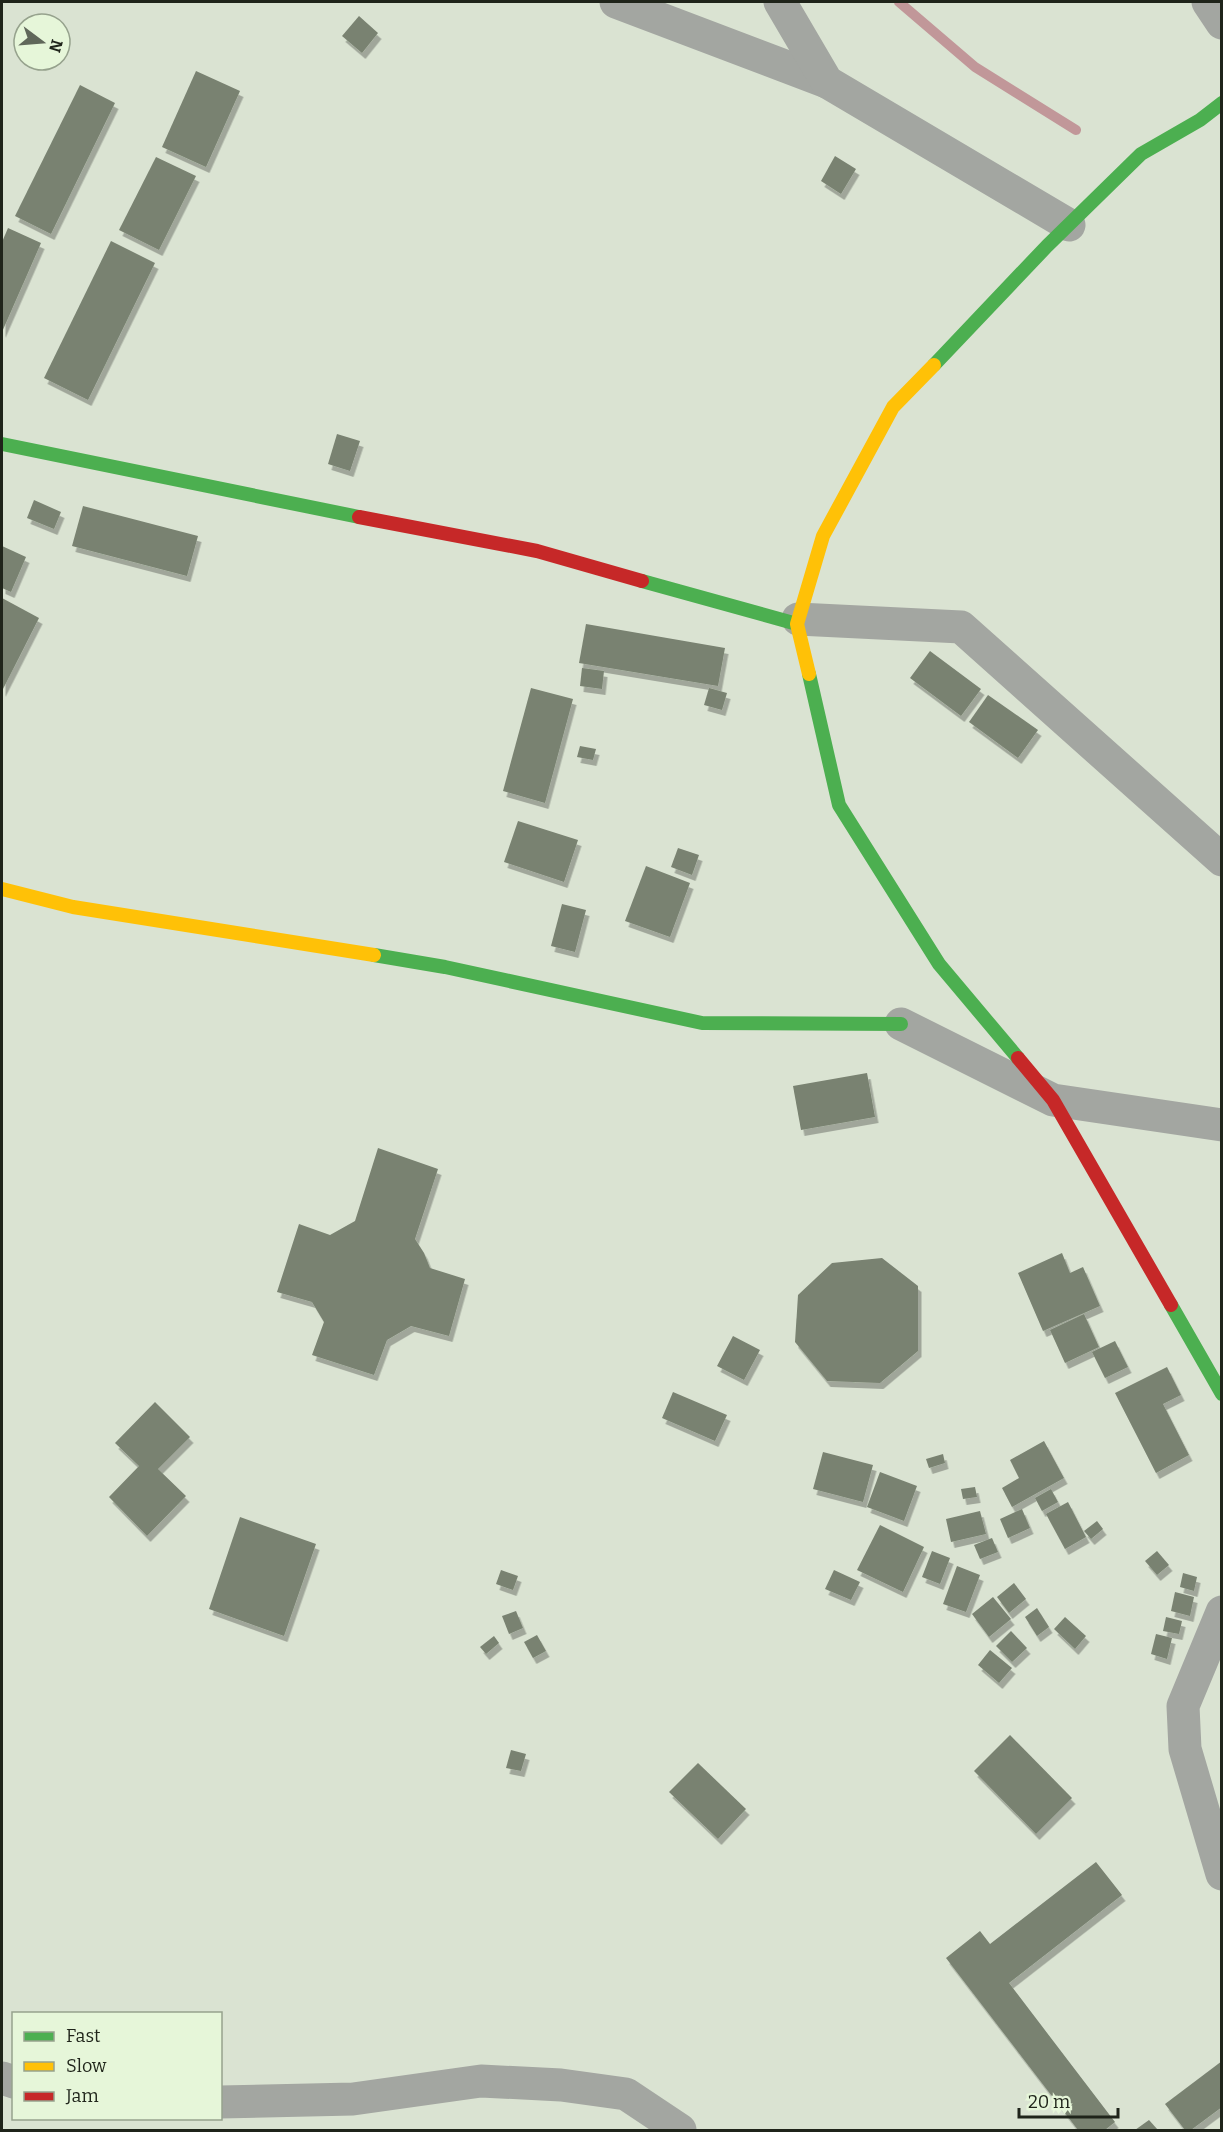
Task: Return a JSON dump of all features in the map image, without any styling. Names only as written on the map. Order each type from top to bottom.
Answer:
[{"type":"street","points":[[616,2],[827,82],[1069,225]]},
{"type":"street","points":[[780,2],[827,82]]},
{"type":"street","points":[[1208,2],[1221,24]]},
{"type":"street","points":[[1221,103],[1200,120],[1141,154],[893,406],[823,536],[797,621],[838,805],[939,964],[1053,1100],[1221,1394]]},
{"type":"street","points":[[2,444],[266,499],[537,551],[797,621],[961,627],[1221,860]]},
{"type":"street","points":[[2,889],[73,907],[445,967],[702,1023],[901,1024],[1053,1100],[1221,1125]]},
{"type":"street","points":[[1221,1612],[1183,1706],[1185,1749],[1221,1874]]},
{"type":"street","points":[[222,2102],[353,2099],[481,2080],[561,2085],[626,2094],[680,2130]]},
{"type":"building","points":[[359,16],[378,33],[362,53],[342,36]]},
{"type":"building","points":[[196,71],[240,91],[206,167],[162,147]]},
{"type":"building","points":[[80,85],[115,103],[51,234],[15,216]]},
{"type":"building","points":[[835,156],[856,169],[841,194],[821,181]]},
{"type":"building","points":[[156,157],[196,176],[159,250],[119,230]]},
{"type":"building","points":[[8,228],[41,243],[2,332],[2,242]]},
{"type":"building","points":[[111,241],[155,263],[88,400],[44,378]]},
{"type":"building","points":[[337,434],[360,441],[350,471],[328,464]]},
{"type":"building","points":[[34,500],[61,512],[54,529],[27,518]]},
{"type":"building","points":[[83,506],[198,536],[187,576],[72,546]]},
{"type":"building","points":[[2,546],[26,557],[11,592],[2,588]]},
{"type":"building","points":[[2,598],[39,618],[2,691]]},
{"type":"building","points":[[586,624],[725,648],[718,686],[579,663]]},
{"type":"building","points":[[930,651],[981,689],[961,716],[910,678]]},
{"type":"building","points":[[582,668],[604,671],[602,689],[580,686]]},
{"type":"building","points":[[531,688],[573,699],[545,803],[503,791]]},
{"type":"building","points":[[709,688],[727,693],[722,710],[704,705]]},
{"type":"building","points":[[988,695],[1038,730],[1018,758],[969,722]]},
{"type":"building","points":[[580,746],[596,749],[593,760],[577,757]]},
{"type":"building","points":[[518,821],[578,840],[564,882],[504,862]]},
{"type":"building","points":[[678,848],[699,855],[692,875],[671,867]]},
{"type":"building","points":[[646,866],[690,883],[670,937],[625,921]]},
{"type":"building","points":[[562,904],[586,910],[575,952],[551,946]]},
{"type":"building","points":[[867,1073],[875,1117],[801,1130],[793,1086]]},
{"type":"building","points":[[378,1148],[438,1169],[415,1239],[430,1268],[465,1279],[449,1336],[411,1326],[387,1340],[374,1375],[312,1355],[324,1322],[312,1302],[277,1292],[299,1224],[330,1235],[355,1221]]},
{"type":"building","points":[[1062,1253],[1070,1273],[1083,1267],[1100,1306],[1043,1331],[1018,1273]]},
{"type":"building","points":[[882,1258],[918,1286],[918,1351],[880,1383],[827,1381],[795,1342],[798,1295],[832,1263]]},
{"type":"building","points":[[1084,1314],[1099,1347],[1065,1363],[1050,1330]]},
{"type":"building","points":[[733,1336],[760,1350],[744,1380],[717,1366]]},
{"type":"building","points":[[1115,1341],[1128,1367],[1105,1378],[1092,1352]]},
{"type":"building","points":[[1167,1367],[1181,1395],[1163,1404],[1189,1455],[1156,1473],[1115,1393]]},
{"type":"building","points":[[673,1392],[727,1415],[715,1441],[662,1418]]},
{"type":"building","points":[[155,1402],[190,1437],[158,1469],[186,1496],[147,1536],[109,1497],[139,1466],[115,1443]]},
{"type":"building","points":[[1044,1441],[1064,1478],[1012,1507],[1002,1488],[1019,1478],[1010,1460]]},
{"type":"building","points":[[823,1452],[873,1465],[863,1502],[813,1489]]},
{"type":"building","points":[[943,1454],[945,1463],[929,1468],[926,1459]]},
{"type":"building","points":[[880,1472],[917,1486],[904,1521],[867,1507]]},
{"type":"building","points":[[975,1487],[977,1497],[963,1499],[961,1489]]},
{"type":"building","points":[[1051,1489],[1058,1502],[1042,1511],[1035,1498]]},
{"type":"building","points":[[1068,1502],[1086,1537],[1065,1549],[1046,1514]]},
{"type":"building","points":[[1022,1509],[1030,1528],[1008,1538],[1000,1519]]},
{"type":"building","points":[[980,1511],[986,1534],[951,1542],[946,1519]]},
{"type":"building","points":[[240,1517],[316,1544],[284,1636],[209,1609]]},
{"type":"building","points":[[1097,1521],[1103,1529],[1091,1539],[1084,1531]]},
{"type":"building","points":[[880,1525],[924,1547],[903,1592],[857,1570]]},
{"type":"building","points":[[992,1538],[998,1552],[980,1559],[974,1545]]},
{"type":"building","points":[[932,1551],[950,1558],[940,1584],[922,1577]]},
{"type":"building","points":[[1157,1551],[1169,1565],[1157,1575],[1145,1561]]},
{"type":"building","points":[[957,1566],[980,1575],[966,1612],[943,1604]]},
{"type":"building","points":[[501,1570],[518,1576],[513,1590],[496,1584]]},
{"type":"building","points":[[834,1570],[860,1582],[851,1600],[825,1589]]},
{"type":"building","points":[[1183,1573],[1197,1577],[1194,1591],[1180,1587]]},
{"type":"building","points":[[1014,1583],[1026,1599],[1009,1613],[997,1597]]},
{"type":"building","points":[[1175,1592],[1194,1597],[1190,1616],[1171,1611]]},
{"type":"building","points":[[993,1597],[1011,1619],[989,1637],[972,1614]]},
{"type":"building","points":[[1037,1608],[1049,1627],[1037,1636],[1025,1617]]},
{"type":"building","points":[[516,1611],[523,1628],[509,1634],[502,1616]]},
{"type":"building","points":[[1065,1617],[1086,1636],[1075,1649],[1054,1629]]},
{"type":"building","points":[[1166,1617],[1182,1621],[1179,1634],[1163,1631]]},
{"type":"building","points":[[1011,1631],[1027,1648],[1012,1662],[996,1646]]},
{"type":"building","points":[[1156,1634],[1172,1638],[1167,1659],[1151,1654]]},
{"type":"building","points":[[537,1635],[546,1651],[533,1658],[524,1642]]},
{"type":"building","points":[[494,1636],[499,1643],[486,1654],[480,1647]]},
{"type":"building","points":[[990,1650],[1012,1668],[999,1683],[978,1665]]},
{"type":"building","points":[[1010,1735],[1072,1798],[1036,1834],[974,1771]]},
{"type":"building","points":[[511,1750],[526,1754],[521,1771],[506,1768]]},
{"type":"building","points":[[698,1763],[746,1809],[718,1839],[669,1792]]},
{"type":"building","points":[[1096,1862],[1122,1895],[1009,1983],[1115,2122],[1105,2130],[1078,2130],[946,1958],[980,1931],[990,1944]]},
{"type":"building","points":[[1222,2061],[1222,2107],[1191,2130],[1185,2130],[1165,2104]]},
{"type":"building","points":[[1149,2120],[1158,2130],[1135,2130]]},
{"type":"waterway","points":[[899,2],[975,67],[1076,130]]},
{"type":"traffic: fast","points":[[934,365],[1047,246],[1141,154],[1200,120],[1222,103]]},
{"type":"traffic: fast","points":[[2,444],[359,517]]},
{"type":"traffic: fast","points":[[642,581],[797,624]]},
{"type":"traffic: fast","points":[[809,674],[839,805],[939,964],[1018,1058]]},
{"type":"traffic: fast","points":[[374,955],[445,967],[702,1023],[901,1024]]},
{"type":"traffic: fast","points":[[1171,1305],[1222,1394]]},
{"type":"traffic: slow","points":[[809,674],[797,624],[823,536],[893,407],[934,365]]},
{"type":"traffic: slow","points":[[2,889],[73,907],[374,955]]},
{"type":"traffic: jam","points":[[359,517],[537,551],[642,581]]},
{"type":"traffic: jam","points":[[1018,1058],[1053,1100],[1171,1305]]}]
